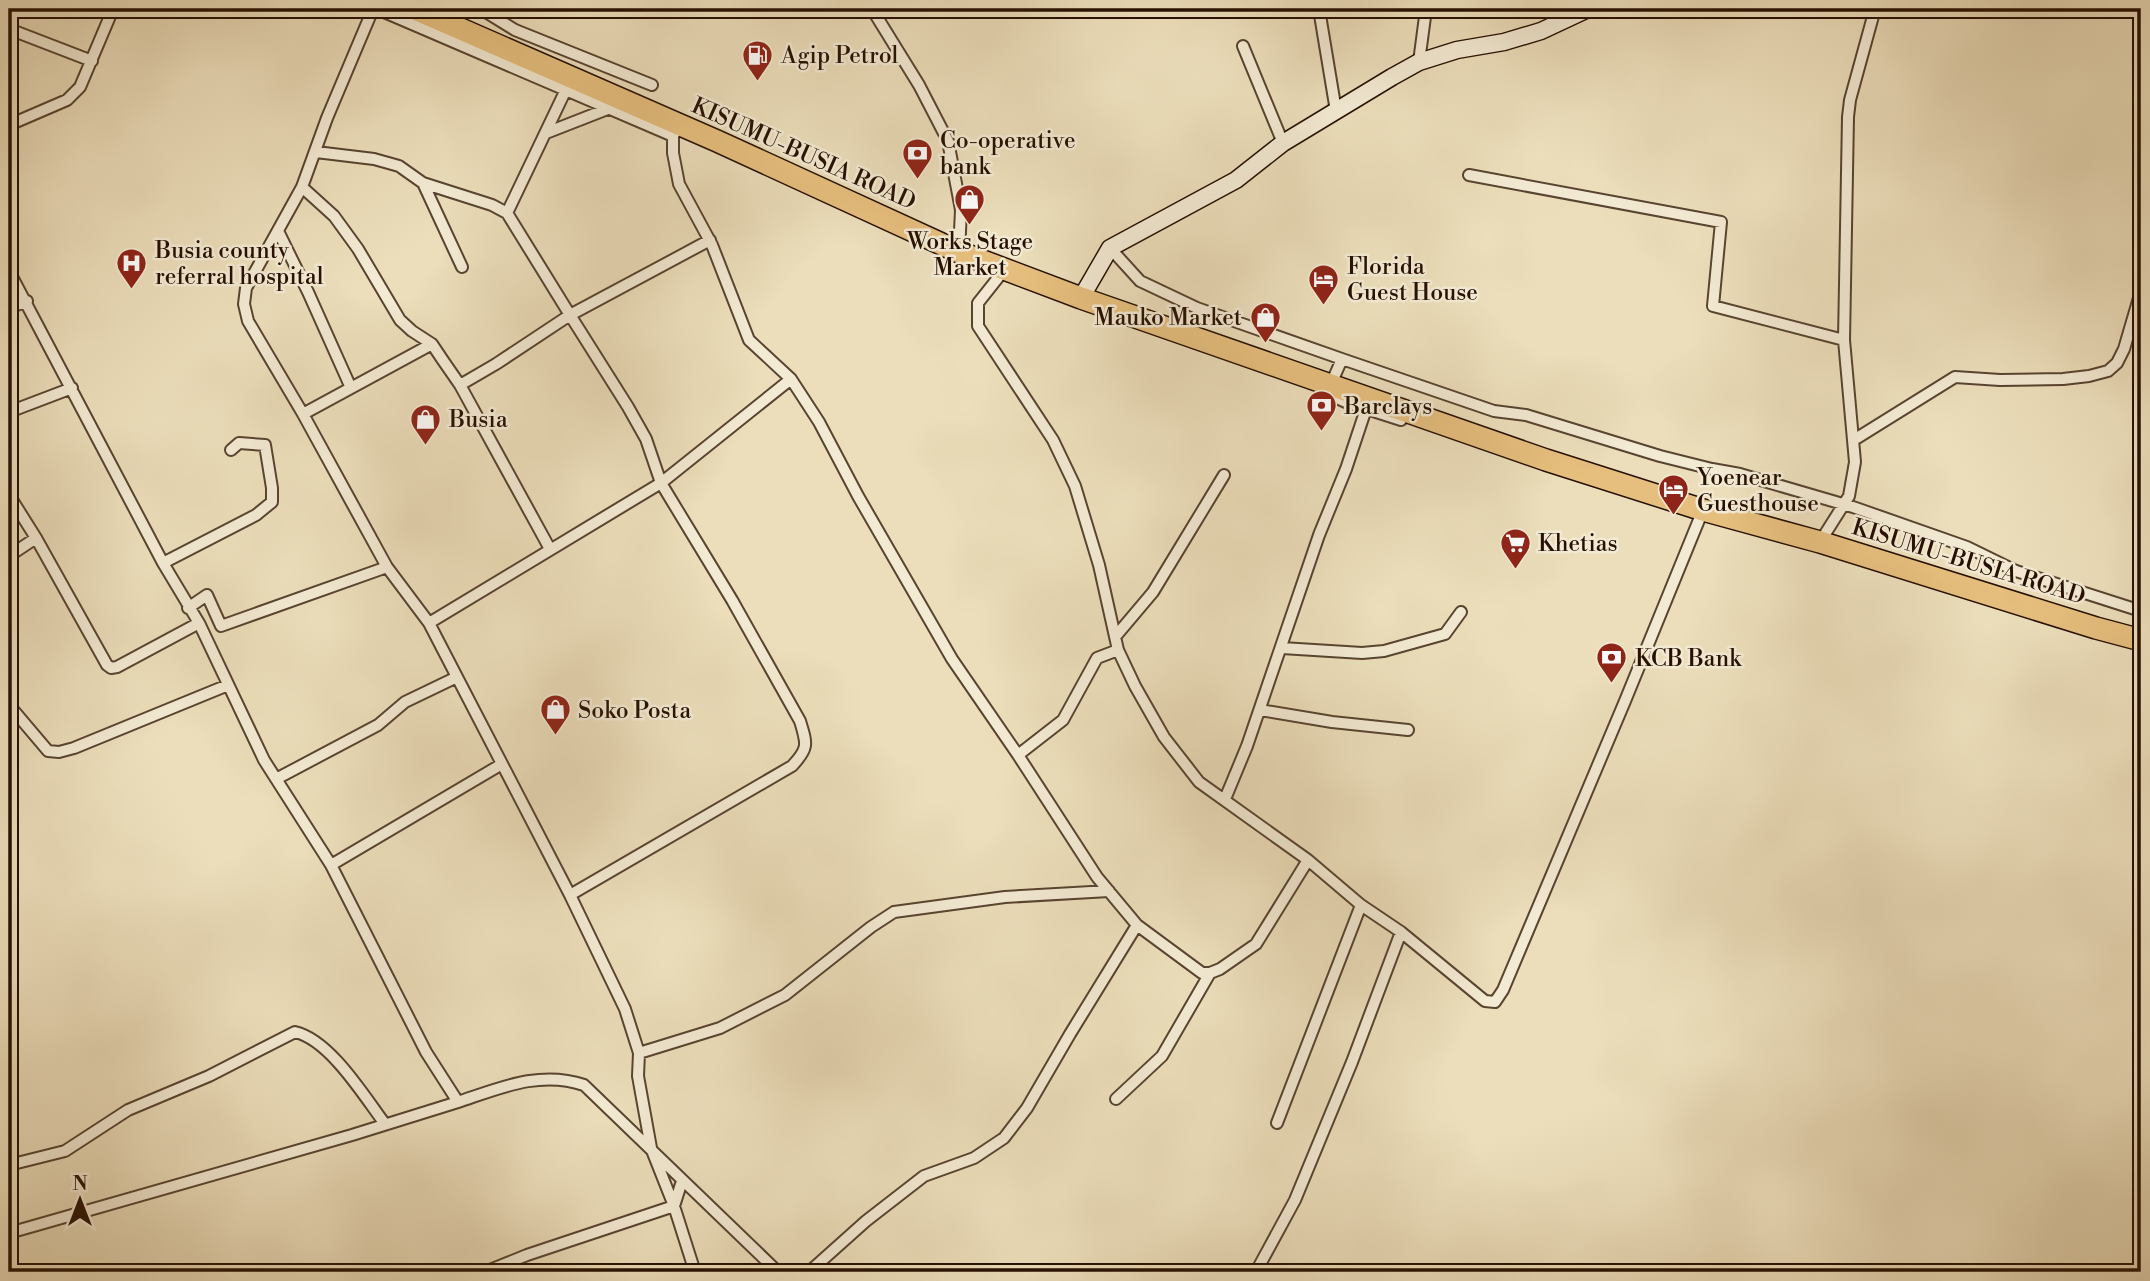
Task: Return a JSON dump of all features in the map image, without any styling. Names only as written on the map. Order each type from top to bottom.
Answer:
[{"type":"highway","name":"KISUMU-BUSIA ROAD","points":[[415,9],[569,84],[764,162],[959,252],[1081,298],[1500,444],[1703,510],[1820,542],[2141,640]]},
{"type":"street","points":[[695,1272],[674,1206],[651,1148],[638,1076],[639,1053],[625,1009],[570,895],[429,622],[387,566],[248,321],[244,304],[246,288],[302,187],[327,118],[375,9],[569,84],[610,108],[676,131],[673,153],[679,184],[710,240],[749,340],[791,379],[819,422],[858,496],[952,659],[1097,877],[1137,925],[1202,973],[1210,973],[1239,957],[1256,943],[1308,860]]},
{"type":"street","points":[[481,9],[515,30],[652,85]]},
{"type":"street","points":[[872,9],[919,85],[948,141],[961,210],[959,252]]},
{"type":"street","points":[[1319,9],[1336,111]]},
{"type":"street","points":[[1419,62],[1426,9]]},
{"type":"street","points":[[1081,298],[1110,248],[1236,180],[1283,144],[1419,62],[1457,50],[1504,42],[1541,31],[1588,9]]},
{"type":"street","points":[[1820,542],[1849,496],[1855,452],[1844,340],[1848,117],[1850,100],[1875,9]]},
{"type":"street","points":[[9,125],[68,100],[80,87],[109,10]]},
{"type":"street","points":[[9,29],[92,61]]},
{"type":"street","points":[[1243,46],[1283,144]]},
{"type":"street","points":[[507,213],[569,84]]},
{"type":"street","points":[[546,133],[610,108]]},
{"type":"street","points":[[316,152],[374,159],[399,166],[423,183],[492,205],[507,213],[628,407],[646,439],[661,483],[732,600],[800,721],[806,740],[804,753],[792,766],[570,895]]},
{"type":"street","points":[[1469,176],[1721,222],[1713,306],[1844,340]]},
{"type":"street","points":[[423,183],[462,267]]},
{"type":"street","points":[[302,187],[334,216],[358,249],[400,320],[432,344],[460,385],[550,549]]},
{"type":"street","points":[[278,232],[351,388]]},
{"type":"street","points":[[460,385],[570,315],[710,240]]},
{"type":"street","points":[[1110,248],[1140,281],[1197,308],[1494,411],[1526,415],[1660,456],[1712,470],[1740,474],[1845,505],[1967,547],[2026,575],[2141,611]]},
{"type":"street","points":[[1005,269],[978,303],[978,326],[1053,440],[1075,486],[1099,565],[1118,650],[1164,737],[1199,782],[1308,860],[1360,905],[1401,932],[1485,1001],[1495,1002],[1503,990],[1703,510]]},
{"type":"street","points":[[9,271],[163,563],[199,623],[264,760],[331,865],[426,1052],[458,1101]]},
{"type":"street","points":[[1857,438],[1955,377],[2000,380],[2063,379],[2108,371],[2117,363],[2124,349],[2141,291]]},
{"type":"street","points":[[9,308],[27,302]]},
{"type":"street","points":[[303,414],[432,344]]},
{"type":"street","points":[[1342,359],[1331,384],[1330,395],[1582,482],[1597,482],[1600,476]]},
{"type":"street","points":[[429,622],[661,483],[791,379]]},
{"type":"street","points":[[9,412],[72,388]]},
{"type":"street","points":[[1225,799],[1260,710],[1366,409]]},
{"type":"street","points":[[163,563],[256,514],[272,502],[265,445],[239,443],[231,450]]},
{"type":"street","points":[[1115,637],[1153,592],[1224,475]]},
{"type":"street","points":[[9,495],[111,668],[199,623]]},
{"type":"street","points":[[9,556],[36,538]]},
{"type":"street","points":[[188,608],[207,595],[221,626],[387,566]]},
{"type":"street","points":[[1282,648],[1362,653],[1384,651],[1444,634],[1461,612]]},
{"type":"street","points":[[1018,755],[1063,720],[1097,658],[1118,650]]},
{"type":"street","points":[[276,779],[378,724],[405,702],[457,677]]},
{"type":"street","points":[[9,705],[48,751],[60,751],[74,748],[228,685]]},
{"type":"street","points":[[1260,710],[1332,722],[1408,730]]},
{"type":"street","points":[[331,865],[502,764]]},
{"type":"street","points":[[639,1053],[720,1028],[785,995],[894,912],[1005,897],[1109,891]]},
{"type":"street","points":[[1276,1123],[1360,905]]},
{"type":"street","points":[[808,1272],[866,1221],[924,1176],[974,1158],[1004,1138],[1027,1108],[1137,925]]},
{"type":"street","points":[[1257,1270],[1295,1200],[1401,932]]},
{"type":"street","points":[[1116,1098],[1162,1056],[1210,973]]},
{"type":"street","points":[[9,1165],[65,1151],[128,1110],[209,1076],[295,1032],[307,1035],[338,1062],[385,1124]]},
{"type":"street","points":[[9,1233],[157,1192],[517,1082],[547,1077],[567,1079],[583,1085],[778,1272]]},
{"type":"street","points":[[674,1206],[682,1181]]},
{"type":"street","points":[[485,1272],[527,1255],[674,1206]]},
{"type":"place","name":"Agip Petrol","points":[[758,82]]},
{"type":"place","name":"Co-operative bank","points":[[917,180]]},
{"type":"place","name":"Works Stage Market","points":[[970,227]]},
{"type":"place","name":"Busia county referral hospital","points":[[132,290]]},
{"type":"place","name":"Florida Guest House","points":[[1324,306]]},
{"type":"place","name":"Mauko Market","points":[[1265,344]]},
{"type":"place","name":"Barclays","points":[[1321,433]]},
{"type":"place","name":"Busia","points":[[426,446]]},
{"type":"place","name":"Yoenear Guesthouse","points":[[1674,517]]},
{"type":"place","name":"Khetias","points":[[1515,570]]},
{"type":"place","name":"KCB Bank","points":[[1612,685]]},
{"type":"place","name":"Soko Posta","points":[[555,737]]}]
